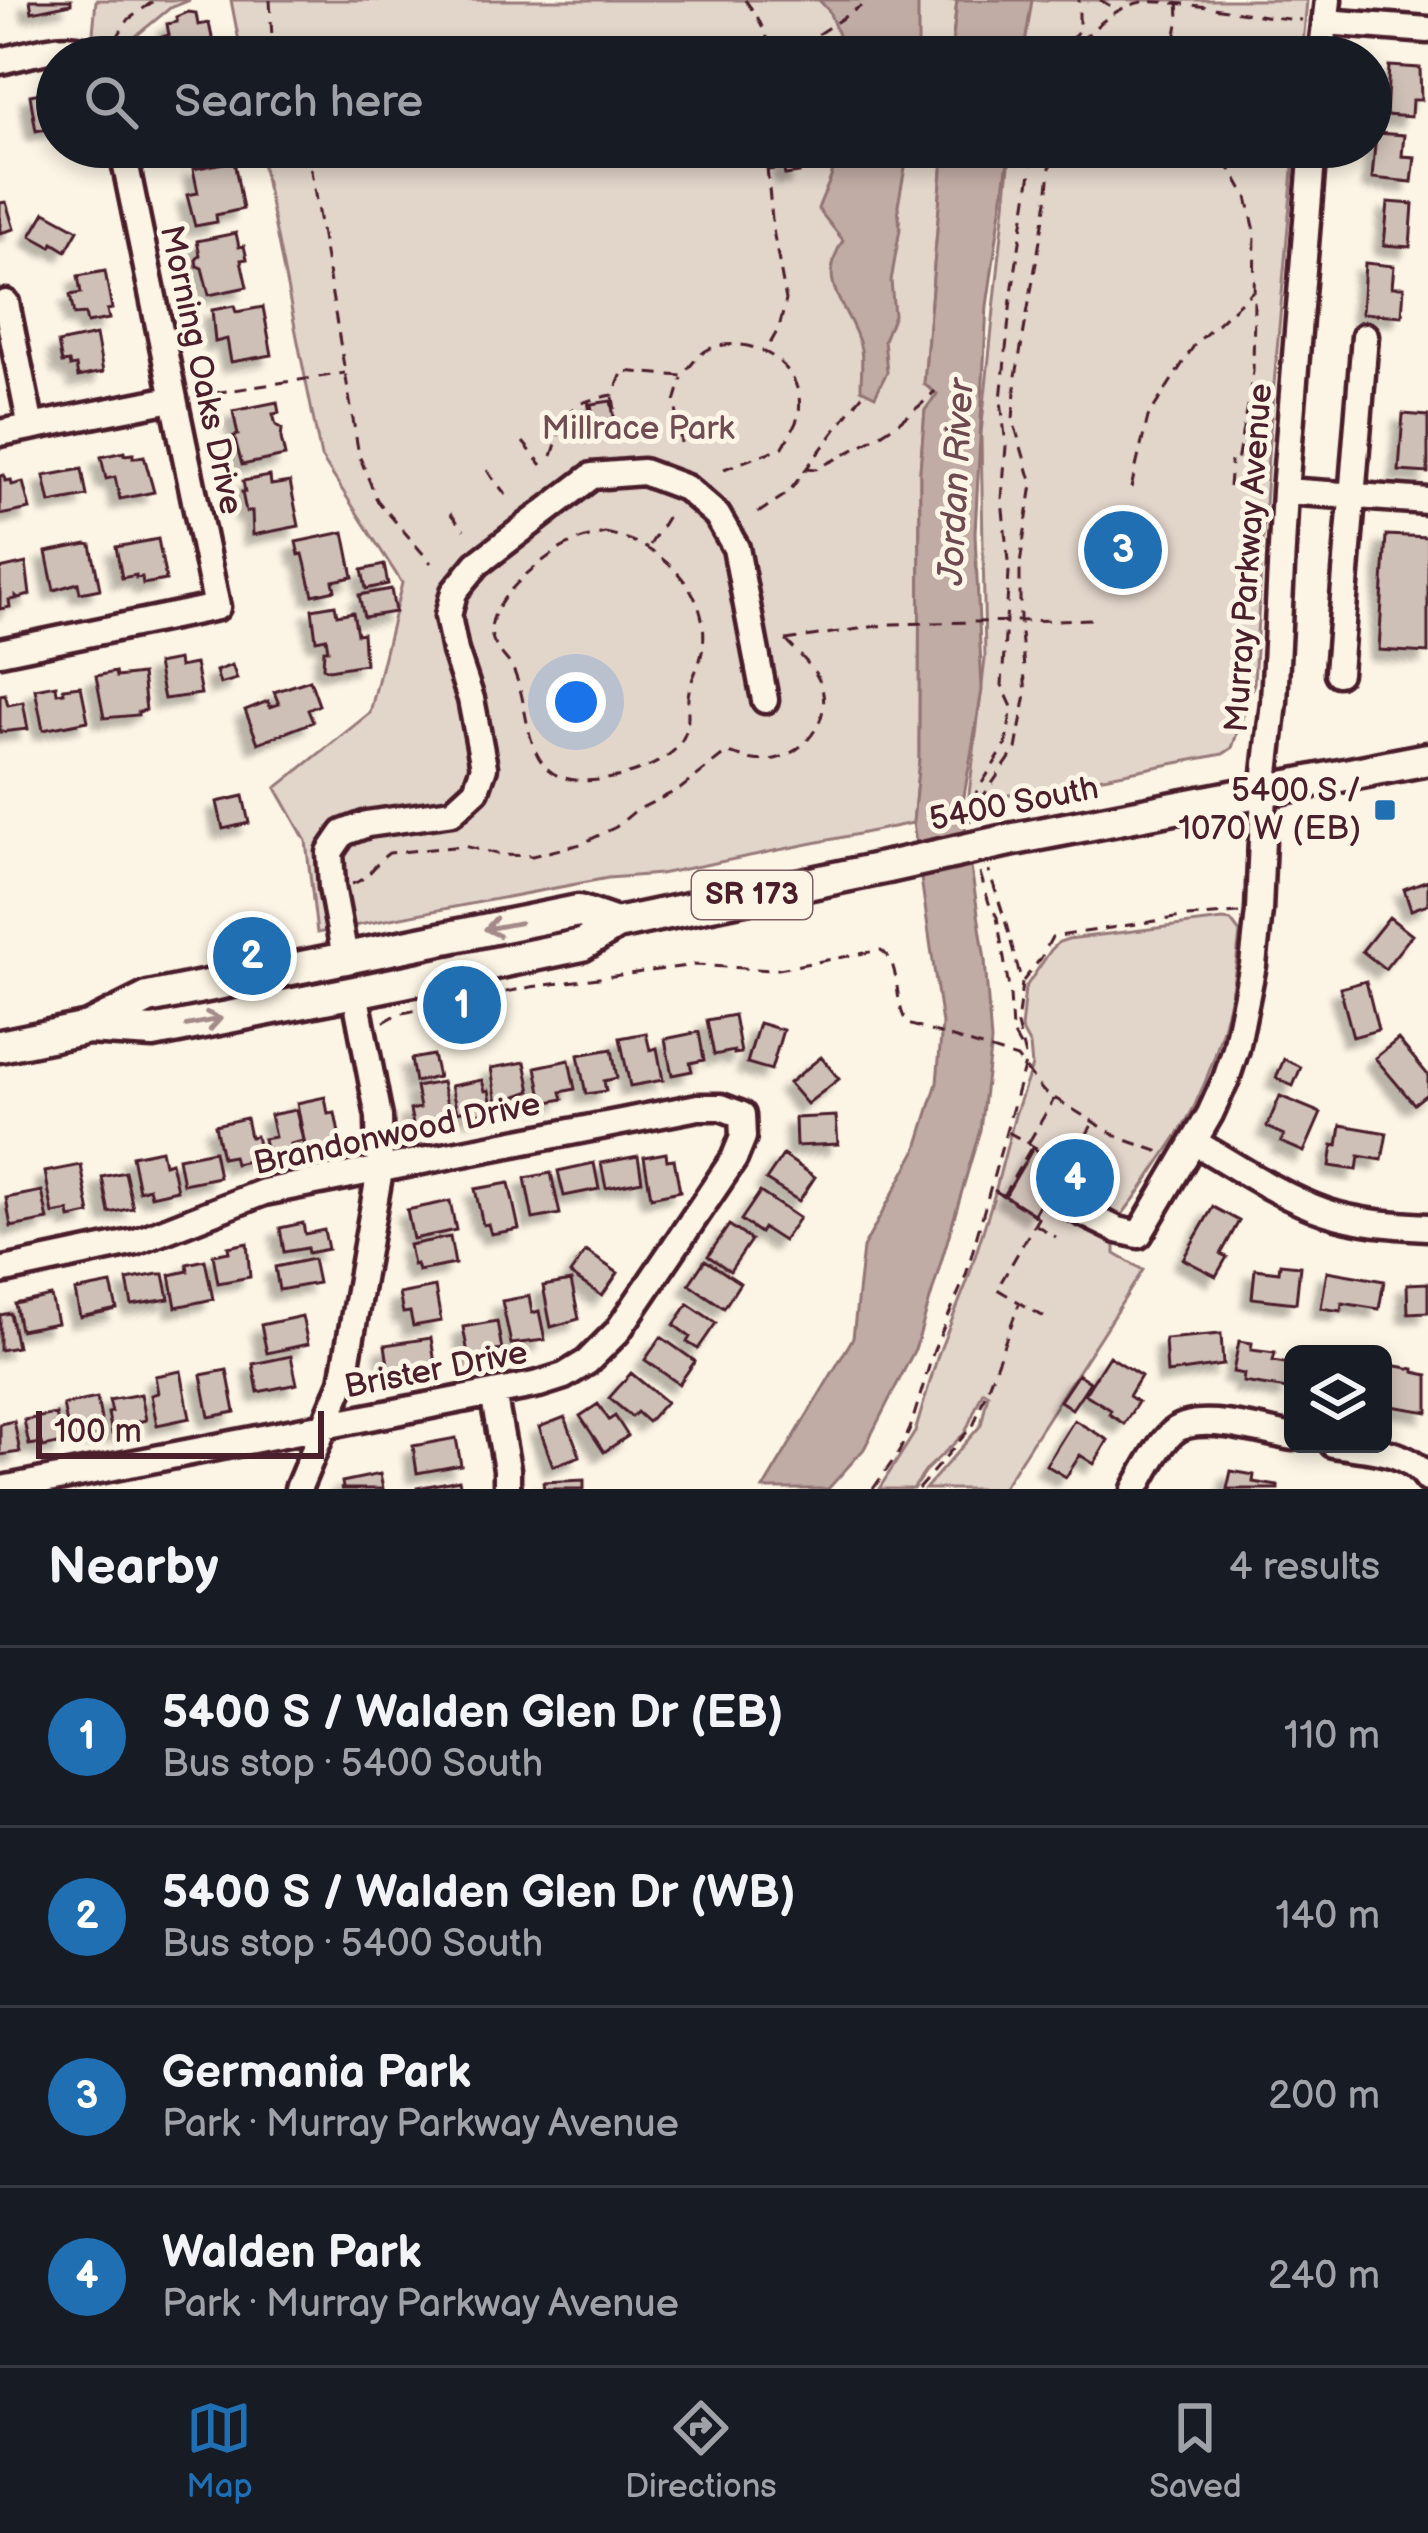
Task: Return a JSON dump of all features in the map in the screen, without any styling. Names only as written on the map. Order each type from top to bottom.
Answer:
[{"type":"main road","name":"5400 South","points":[[88,1028],[152,1032],[355,992],[582,945],[616,924],[1428,759]]},
{"type":"main road","name":"5400 South","points":[[0,1046],[88,1028],[148,998],[345,957],[578,911],[616,924]]},
{"type":"street","points":[[1326,11],[1428,29]]},
{"type":"street","points":[[1,58],[36,53]]},
{"type":"street","name":"Morning Oaks Drive","points":[[0,652],[218,607],[126,168]]},
{"type":"street","name":"Murray Parkway Avenue","points":[[1073,1208],[1139,1235],[1218,1096],[1237,1049],[1259,911],[1285,490],[1311,168]]},
{"type":"street","points":[[6,303],[31,427]]},
{"type":"street","points":[[1338,673],[1365,336]]},
{"type":"street","points":[[0,433],[172,399]]},
{"type":"street","points":[[345,957],[330,853],[343,833],[367,824],[452,812],[476,790],[484,767],[448,616],[454,592],[477,564],[592,476],[643,472],[686,488],[717,515],[736,548],[765,700]]},
{"type":"street","points":[[1285,490],[1428,501]]},
{"type":"street","points":[[298,1489],[343,1382],[380,1170],[379,1117],[355,992]]},
{"type":"street","name":"Brandonwood Drive","points":[[0,1271],[136,1242],[264,1192],[698,1107],[721,1107],[742,1115]]},
{"type":"street","name":"Brister Drive","points":[[2,1489],[564,1376],[608,1343],[734,1159],[743,1137],[742,1115]]},
{"type":"street","points":[[1193,1142],[1297,1201],[1329,1213],[1428,1227]]},
{"type":"street","points":[[493,1393],[507,1489]]},
{"type":"street","points":[[1135,1489],[1170,1434],[1185,1424],[1202,1421],[1284,1435]]},
{"type":"street","points":[[1383,1453],[1412,1461],[1428,1479]]},
{"type":"path","points":[[116,36],[129,19],[155,0]]},
{"type":"path","points":[[270,0],[272,36]]},
{"type":"path","points":[[745,0],[768,36]]},
{"type":"path","points":[[1074,36],[1079,30],[1079,0]]},
{"type":"path","points":[[1100,0],[1120,11]]},
{"type":"path","points":[[1176,36],[1178,0]]},
{"type":"path","points":[[1086,36],[1108,17],[1138,2],[1178,0],[1275,19],[1326,11]]},
{"type":"path","points":[[813,36],[861,6]]},
{"type":"path","points":[[311,168],[359,454],[377,500],[430,563]]},
{"type":"path","points":[[766,351],[787,300],[766,170],[783,168]]},
{"type":"path","points":[[972,833],[969,811],[1006,745],[1012,707],[1002,685],[1009,572],[1002,499],[1006,446],[1001,400],[1032,168]]},
{"type":"path","points":[[1228,168],[1247,197],[1255,230],[1253,372],[1228,487]]},
{"type":"path","points":[[1131,488],[1148,417],[1195,344],[1254,290]]},
{"type":"path","points":[[681,443],[673,402],[682,376],[705,350],[735,343],[766,351],[787,369],[796,388],[799,414],[783,447],[724,469]]},
{"type":"path","points":[[620,436],[613,395],[623,371],[682,376]]},
{"type":"path","points":[[172,399],[347,373]]},
{"type":"path","points":[[758,513],[788,493],[865,391]]},
{"type":"path","points":[[806,468],[816,469],[871,442],[935,392]]},
{"type":"path","points":[[552,457],[566,413],[582,401],[613,395]]},
{"type":"path","points":[[588,400],[594,440]]},
{"type":"path","points":[[605,429],[607,437]]},
{"type":"path","points":[[523,442],[542,465]]},
{"type":"path","points":[[487,470],[506,495]]},
{"type":"path","points":[[648,548],[671,511]]},
{"type":"path","points":[[451,513],[464,530]]},
{"type":"path","points":[[604,533],[629,537],[648,548],[696,596],[706,631],[688,692],[688,725],[680,745],[663,760],[628,773],[568,781],[547,769],[532,740],[520,686],[492,636],[491,616],[506,595],[553,553],[582,538],[604,533]]},
{"type":"path","points":[[332,887],[357,884],[389,853],[464,846],[532,856],[581,844],[680,790],[726,753],[755,760],[790,754],[809,740],[820,722],[823,695],[817,676],[786,640],[891,624],[1095,619]]},
{"type":"path","points":[[980,871],[997,917],[1012,1032],[1025,1055]]},
{"type":"path","points":[[1022,983],[1052,937],[1259,911]]},
{"type":"path","points":[[383,1022],[398,1014],[531,987],[695,965],[773,970],[881,950],[891,958],[901,1014],[914,1028],[1017,1058],[1037,1086],[1054,1098],[1117,1136],[1164,1153]]},
{"type":"path","points":[[1003,1196],[1054,1098]]},
{"type":"path","points":[[1044,1317],[997,1289],[1094,1122]]},
{"type":"path","points":[[1006,1131],[1069,1166]]},
{"type":"path","points":[[1112,1144],[1117,1136]]},
{"type":"path","points":[[991,1189],[1056,1238]]},
{"type":"path","points":[[918,1489],[974,1424],[1020,1303]]},
{"type":"green space","points":[[96,0],[190,0],[170,8],[136,36],[93,33]]},
{"type":"green space","points":[[231,0],[957,0],[953,36],[238,36]]},
{"type":"green space","points":[[1026,0],[1307,0],[1304,36],[1022,36]]},
{"type":"green space","name":"Millrace Park","points":[[263,168],[942,168],[924,384],[937,394],[925,411],[920,470],[919,760],[913,823],[660,874],[608,878],[317,933],[306,841],[276,788],[370,713],[402,583],[321,457]]},
{"type":"green space","points":[[1009,168],[1293,168],[1254,683],[1232,748],[1223,754],[968,803],[985,659],[981,434]]},
{"type":"green space","points":[[1231,921],[1240,933],[1230,1000],[1212,1064],[1185,1123],[1108,1237],[1115,1254],[1143,1270],[1002,1489],[925,1489],[981,1425],[988,1394],[983,1391],[965,1433],[913,1489],[879,1489],[915,1432],[967,1282],[1032,1066],[1030,1046],[1021,1029],[1025,988],[1059,942]]},
{"type":"water","points":[[819,0],[918,0],[918,36],[838,36]]},
{"type":"water","points":[[957,0],[1032,0],[1026,36],[953,36]]},
{"type":"water","points":[[833,168],[905,168],[891,281],[894,315],[884,340],[887,372],[875,396],[861,389],[861,349],[833,284],[835,257],[843,240],[818,209]]},
{"type":"water","name":"Jordan River","points":[[942,168],[1007,168],[987,306],[975,533],[982,690],[962,808],[985,960],[991,1042],[980,1130],[916,1347],[864,1449],[828,1489],[763,1489],[853,1338],[863,1248],[916,1151],[937,1083],[942,1024],[913,823],[919,759],[920,470],[925,410],[937,394],[924,384]]},
{"type":"building","points":[[30,0],[71,0],[71,4],[32,12]]},
{"type":"building","points":[[196,13],[198,25],[209,23],[212,36],[166,36],[167,24],[177,22],[176,17]]},
{"type":"building","points":[[1392,66],[1420,68],[1421,100],[1412,100],[1411,117],[1392,115]]},
{"type":"building","points":[[36,94],[36,131],[30,95]]},
{"type":"building","points":[[1392,134],[1404,135],[1402,156],[1415,157],[1412,182],[1372,178],[1373,168],[1392,168]]},
{"type":"building","points":[[235,168],[243,209],[195,226],[187,195],[198,193],[193,169]]},
{"type":"building","points":[[6,202],[14,229],[0,233],[0,203]]},
{"type":"building","points":[[1388,202],[1413,204],[1410,247],[1384,245]]},
{"type":"building","points":[[45,212],[78,230],[66,251],[31,236]]},
{"type":"building","points":[[236,233],[247,259],[241,260],[247,287],[209,295],[202,268],[197,266],[197,241]]},
{"type":"building","points":[[1365,263],[1394,266],[1392,287],[1404,287],[1402,316],[1362,313]]},
{"type":"building","points":[[105,271],[112,309],[107,310],[109,319],[87,323],[85,314],[74,315],[70,295],[81,293],[78,276]]},
{"type":"building","points":[[234,306],[236,312],[263,307],[272,355],[231,362],[227,339],[215,342],[212,310]]},
{"type":"building","points":[[96,335],[103,372],[78,377],[76,366],[62,363],[58,343]]},
{"type":"building","points":[[611,401],[616,427],[595,431],[591,404]]},
{"type":"building","points":[[277,402],[279,413],[273,414],[282,429],[285,456],[242,465],[233,411]]},
{"type":"building","points":[[1403,414],[1428,416],[1428,473],[1399,471]]},
{"type":"building","points":[[124,452],[133,458],[144,456],[154,492],[120,499],[115,477],[106,479],[101,457]]},
{"type":"building","points":[[82,469],[87,496],[50,503],[44,476]]},
{"type":"building","points":[[0,476],[12,485],[23,482],[30,509],[0,515]]},
{"type":"building","points":[[270,476],[271,485],[290,482],[299,526],[253,535],[243,481]]},
{"type":"building","points":[[344,532],[353,577],[333,581],[335,590],[313,595],[296,542]]},
{"type":"building","points":[[1386,535],[1428,537],[1428,653],[1379,650]]},
{"type":"building","points":[[158,539],[166,580],[143,584],[136,575],[122,578],[116,547]]},
{"type":"building","points":[[87,544],[100,589],[80,593],[78,583],[54,590],[46,552]]},
{"type":"building","points":[[26,563],[30,595],[16,596],[9,600],[10,607],[0,609],[0,569]]},
{"type":"building","points":[[384,565],[388,584],[366,589],[362,570]]},
{"type":"building","points":[[391,589],[395,612],[364,617],[359,595]]},
{"type":"building","points":[[335,605],[337,615],[353,612],[357,634],[363,633],[365,664],[323,667],[326,638],[316,640],[312,609]]},
{"type":"building","points":[[178,660],[179,667],[195,664],[201,694],[164,699],[157,664]]},
{"type":"building","points":[[232,665],[237,679],[220,684],[216,671]]},
{"type":"building","points":[[115,672],[116,677],[142,674],[146,710],[104,718],[96,676]]},
{"type":"building","points":[[310,680],[319,705],[308,710],[313,722],[258,743],[245,710],[268,701],[270,707],[279,704],[274,692]]},
{"type":"building","points":[[56,685],[57,693],[81,686],[88,721],[43,730],[35,689]]},
{"type":"building","points":[[5,694],[8,705],[23,702],[28,729],[0,732],[0,695]]},
{"type":"building","points":[[243,796],[249,823],[223,829],[217,802]]},
{"type":"building","points":[[1428,880],[1428,904],[1411,910],[1404,889]]},
{"type":"building","points":[[1389,917],[1412,935],[1385,969],[1362,951]]},
{"type":"building","points":[[1366,981],[1378,1030],[1353,1037],[1340,988]]},
{"type":"building","points":[[734,1015],[741,1053],[714,1055],[707,1020]]},
{"type":"building","points":[[759,1023],[783,1030],[771,1070],[747,1063]]},
{"type":"building","points":[[699,1032],[704,1060],[690,1063],[692,1071],[672,1075],[665,1039]]},
{"type":"building","points":[[646,1033],[650,1050],[657,1048],[663,1080],[630,1086],[620,1038]]},
{"type":"building","points":[[1398,1039],[1428,1075],[1428,1093],[1414,1104],[1375,1058]]},
{"type":"building","points":[[612,1049],[617,1078],[604,1081],[606,1091],[586,1094],[578,1055]]},
{"type":"building","points":[[433,1055],[438,1077],[415,1082],[411,1059]]},
{"type":"building","points":[[821,1057],[839,1079],[807,1104],[789,1083]]},
{"type":"building","points":[[1284,1059],[1301,1067],[1293,1086],[1276,1078]]},
{"type":"building","points":[[569,1060],[575,1089],[561,1092],[563,1099],[543,1103],[536,1067]]},
{"type":"building","points":[[525,1062],[531,1091],[517,1096],[519,1104],[498,1108],[491,1068]]},
{"type":"building","points":[[482,1080],[493,1111],[457,1112],[451,1086]]},
{"type":"building","points":[[442,1082],[449,1114],[436,1117],[437,1125],[414,1129],[410,1110],[420,1108],[416,1087]]},
{"type":"building","points":[[1280,1096],[1321,1113],[1304,1152],[1281,1142],[1284,1135],[1267,1127]]},
{"type":"building","points":[[325,1097],[328,1114],[335,1113],[341,1144],[306,1151],[297,1103]]},
{"type":"building","points":[[296,1110],[303,1141],[290,1144],[292,1152],[267,1158],[263,1139],[275,1137],[270,1115]]},
{"type":"building","points":[[836,1116],[838,1144],[796,1146],[795,1118]]},
{"type":"building","points":[[246,1118],[261,1158],[235,1164],[233,1156],[222,1158],[215,1125]]},
{"type":"building","points":[[1341,1125],[1387,1133],[1382,1160],[1359,1156],[1357,1170],[1330,1166]]},
{"type":"building","points":[[1033,1148],[1061,1165],[1034,1214],[1005,1196]]},
{"type":"building","points":[[161,1150],[164,1164],[171,1162],[177,1190],[151,1196],[149,1188],[139,1191],[132,1156]]},
{"type":"building","points":[[214,1151],[219,1177],[183,1184],[178,1158]]},
{"type":"building","points":[[666,1153],[667,1160],[674,1159],[680,1191],[651,1197],[644,1157]]},
{"type":"building","points":[[783,1155],[815,1177],[799,1201],[766,1180]]},
{"type":"building","points":[[638,1156],[642,1181],[606,1188],[601,1163]]},
{"type":"building","points":[[594,1163],[599,1189],[564,1196],[558,1171]]},
{"type":"building","points":[[81,1165],[90,1214],[70,1218],[69,1211],[53,1214],[45,1172]]},
{"type":"building","points":[[125,1172],[133,1208],[109,1213],[102,1177]]},
{"type":"building","points":[[551,1173],[560,1214],[533,1219],[525,1178]]},
{"type":"building","points":[[509,1183],[519,1229],[491,1234],[488,1224],[483,1225],[475,1189]]},
{"type":"building","points":[[42,1191],[48,1220],[11,1227],[6,1198]]},
{"type":"building","points":[[760,1192],[799,1218],[783,1241],[741,1220]]},
{"type":"building","points":[[450,1201],[456,1230],[413,1239],[407,1210]]},
{"type":"building","points":[[1213,1207],[1239,1221],[1221,1254],[1227,1257],[1216,1276],[1183,1259]]},
{"type":"building","points":[[303,1223],[305,1234],[324,1230],[328,1249],[284,1252],[280,1228]]},
{"type":"building","points":[[729,1225],[751,1240],[730,1271],[708,1256]]},
{"type":"building","points":[[450,1237],[455,1264],[418,1271],[409,1245]]},
{"type":"building","points":[[247,1243],[250,1277],[218,1283],[213,1255]]},
{"type":"building","points":[[586,1251],[618,1273],[602,1296],[570,1274]]},
{"type":"building","points":[[313,1259],[318,1283],[279,1290],[275,1267]]},
{"type":"building","points":[[205,1260],[213,1299],[176,1307],[170,1275]]},
{"type":"building","points":[[705,1260],[740,1283],[724,1308],[689,1284]]},
{"type":"building","points":[[1280,1264],[1300,1266],[1296,1303],[1252,1298],[1255,1269],[1279,1272]]},
{"type":"building","points":[[1327,1271],[1384,1281],[1379,1309],[1342,1303],[1341,1311],[1321,1308]]},
{"type":"building","points":[[164,1274],[169,1299],[132,1305],[127,1280]]},
{"type":"building","points":[[571,1281],[579,1319],[551,1327],[543,1286]]},
{"type":"building","points":[[1428,1283],[1428,1312],[1408,1313],[1407,1284]]},
{"type":"building","points":[[111,1284],[117,1309],[80,1317],[75,1291]]},
{"type":"building","points":[[435,1287],[441,1321],[413,1326],[410,1312],[403,1313],[399,1294]]},
{"type":"building","points":[[51,1296],[57,1323],[20,1330],[15,1304]]},
{"type":"building","points":[[529,1296],[532,1313],[539,1311],[545,1340],[511,1344],[502,1301]]},
{"type":"building","points":[[688,1304],[716,1323],[698,1349],[674,1325]]},
{"type":"building","points":[[10,1313],[17,1347],[0,1350],[0,1315]]},
{"type":"building","points":[[302,1316],[308,1344],[267,1353],[261,1325]]},
{"type":"building","points":[[497,1321],[502,1350],[488,1352],[489,1360],[470,1364],[463,1327]]},
{"type":"building","points":[[1221,1334],[1223,1365],[1167,1373],[1165,1339]]},
{"type":"building","points":[[661,1337],[695,1361],[679,1384],[645,1360]]},
{"type":"building","points":[[431,1338],[435,1363],[390,1378],[385,1345]]},
{"type":"building","points":[[1239,1341],[1252,1343],[1251,1350],[1275,1353],[1273,1361],[1284,1363],[1284,1389],[1243,1382],[1244,1374],[1233,1372]]},
{"type":"building","points":[[291,1356],[297,1384],[258,1392],[253,1364]]},
{"type":"building","points":[[1109,1356],[1141,1376],[1129,1396],[1138,1402],[1124,1424],[1085,1394]]},
{"type":"building","points":[[1392,1365],[1428,1375],[1428,1412],[1392,1406]]},
{"type":"building","points":[[227,1370],[235,1412],[209,1417],[201,1375]]},
{"type":"building","points":[[181,1371],[190,1418],[157,1425],[151,1395],[158,1393],[155,1376]]},
{"type":"building","points":[[631,1373],[666,1402],[648,1422],[637,1412],[632,1417],[609,1398]]},
{"type":"building","points":[[1078,1374],[1090,1382],[1072,1409],[1060,1401]]},
{"type":"building","points":[[141,1394],[146,1420],[112,1434],[109,1400]]},
{"type":"building","points":[[97,1398],[104,1435],[69,1434],[63,1405]]},
{"type":"building","points":[[598,1404],[609,1420],[615,1416],[628,1436],[604,1452],[580,1416]]},
{"type":"building","points":[[56,1414],[62,1443],[29,1445],[24,1420]]},
{"type":"building","points":[[565,1417],[580,1456],[553,1466],[539,1427]]},
{"type":"building","points":[[1074,1420],[1108,1440],[1094,1464],[1080,1455],[1066,1477],[1046,1465]]},
{"type":"building","points":[[14,1421],[20,1452],[0,1455],[0,1424]]},
{"type":"building","points":[[456,1438],[461,1465],[417,1473],[413,1446]]},
{"type":"building","points":[[1231,1471],[1254,1475],[1253,1482],[1278,1489],[1227,1489]]},
{"type":"building","points":[[380,1474],[383,1489],[340,1489],[342,1482]]},
{"type":"building","points":[[459,1480],[461,1489],[417,1489],[417,1488]]},
{"type":"building","points":[[584,1480],[584,1489],[544,1489],[543,1482]]},
{"type":"place","name":"Germania Park","points":[[1123,550]]},
{"type":"place","name":"5400 S / 1070 W (EB)","points":[[1385,810]]},
{"type":"place","name":"5400 S / Walden Glen Dr (WB)","points":[[252,956]]},
{"type":"place","name":"5400 S / Walden Glen Dr (EB)","points":[[462,1005]]},
{"type":"place","name":"Walden Park","points":[[1075,1178]]}]
